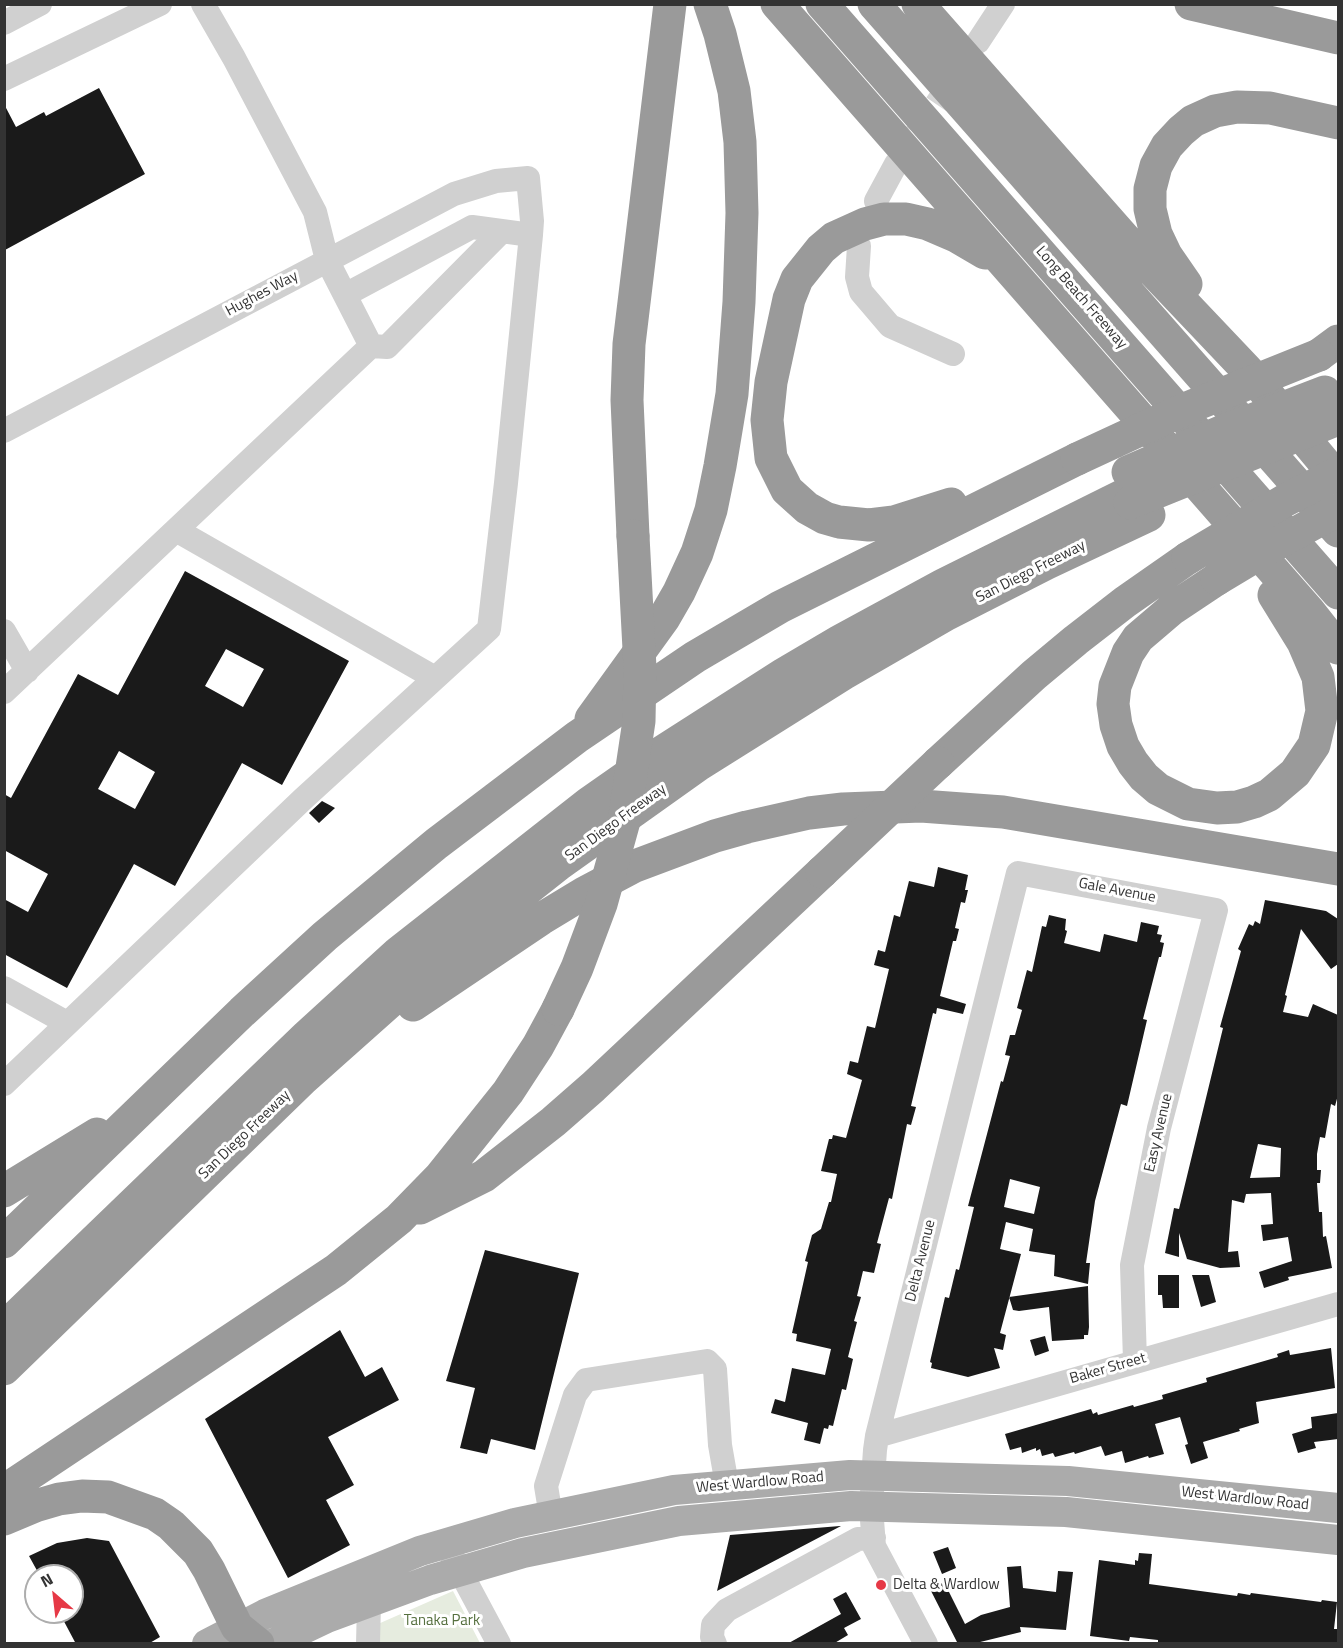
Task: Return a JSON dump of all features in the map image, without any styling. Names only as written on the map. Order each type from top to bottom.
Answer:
[{"type":"highway","points":[[4,1491],[336,1270],[399,1219],[440,1177],[508,1092],[538,1046],[577,968],[602,904],[614,862],[627,801],[639,721],[640,668],[627,411],[629,344],[670,4]]},
{"type":"highway","points":[[578,737],[664,618],[678,592],[697,553],[711,510],[720,466],[732,394],[739,302],[742,213],[740,142],[734,91],[710,4]]},
{"type":"highway","points":[[777,4],[1224,514],[1338,648]]},
{"type":"highway","name":"Long Beach Freeway","points":[[822,4],[1338,593]]},
{"type":"highway","points":[[874,4],[1338,531]]},
{"type":"highway","points":[[918,4],[1154,272],[1247,370],[1338,479]]},
{"type":"highway","points":[[1191,4],[1338,38]]},
{"type":"highway","points":[[1247,370],[1166,255],[1156,234],[1150,208],[1150,189],[1156,166],[1167,146],[1181,131],[1215,111],[1237,107],[1270,108],[1338,123]]},
{"type":"highway","points":[[1004,264],[956,236],[928,224],[906,219],[884,219],[850,229],[821,249],[797,279],[789,299],[780,336],[771,382],[767,420],[771,458],[787,490],[798,502],[825,518],[861,525],[894,522],[925,513],[1077,459]]},
{"type":"highway","points":[[4,1242],[325,936],[436,844],[578,737],[695,657],[780,607],[1077,459],[1178,412],[1332,348]]},
{"type":"highway","name":"San Diego Freeway","points":[[4,1369],[303,1079],[430,966],[512,900],[606,830],[698,765],[791,705],[947,614],[1047,563],[1221,432],[1336,402]]},
{"type":"highway","name":"San Diego Freeway","points":[[4,1304],[319,1000],[435,900],[508,842],[670,726],[839,621],[1034,517],[1137,494],[1338,438]]},
{"type":"highway","points":[[399,1219],[484,1176],[553,1122],[938,763],[1034,675],[1076,640],[1188,558],[1284,501],[1338,473]]},
{"type":"highway","points":[[4,1328],[180,1158],[398,953],[589,803],[659,754],[840,641],[943,585],[1137,494]]},
{"type":"highway","points":[[4,1343],[178,1174],[362,1002],[421,950],[596,812],[785,686],[943,597],[1137,494]]},
{"type":"highway","points":[[1224,514],[1303,642],[1318,677],[1322,711],[1314,745],[1295,773],[1269,795],[1237,807],[1217,808],[1188,804],[1158,789],[1132,763],[1116,725],[1113,704],[1120,669],[1138,638],[1172,609],[1217,579],[1267,549],[1338,510]]},
{"type":"highway","points":[[303,1079],[584,892],[634,866],[678,848],[777,819],[843,809],[921,806],[960,808],[1003,812],[1338,869]]},
{"type":"highway","points":[[4,1191],[148,1104]]},
{"type":"highway","points":[[4,1519],[59,1498],[82,1496],[108,1497],[155,1514],[171,1525],[198,1552],[248,1636]]},
{"type":"main road","name":"West Wardlow Road","points":[[207,1644],[248,1636],[321,1590],[420,1551],[515,1523],[674,1490],[850,1475],[1068,1481],[1338,1508]]},
{"type":"main road","name":"West Wardlow Road","points":[[272,1644],[327,1618],[430,1580],[523,1553],[679,1521],[843,1507],[1066,1512],[1338,1540]]},
{"type":"street","points":[[4,23],[40,4]]},
{"type":"street","points":[[4,79],[160,4]]},
{"type":"street","points":[[203,4],[315,212],[327,260],[371,346]]},
{"type":"street","points":[[978,42],[1004,4]]},
{"type":"street","points":[[876,201],[896,164]]},
{"type":"street","name":"Hughes Way","points":[[4,431],[454,194],[496,181],[528,178],[531,235]]},
{"type":"street","points":[[4,1084],[303,799],[489,629],[531,235],[472,227],[345,295]]},
{"type":"street","points":[[4,692],[371,346],[387,347],[502,231]]},
{"type":"street","points":[[859,246],[857,277],[861,292],[890,327],[953,354]]},
{"type":"street","points":[[176,530],[435,678]]},
{"type":"street","points":[[4,631],[27,671]]},
{"type":"street","name":"Gale Avenue","points":[[1018,873],[1216,910]]},
{"type":"street","name":"Delta Avenue","points":[[926,1644],[874,1546],[871,1507],[877,1436],[1018,873]]},
{"type":"street","name":"Easy Avenue","points":[[1135,1361],[1132,1265],[1159,1128],[1216,910]]},
{"type":"street","points":[[4,988],[67,1023]]},
{"type":"street","name":"Baker Street","points":[[877,1436],[1338,1304]]},
{"type":"street","points":[[551,1516],[546,1486],[575,1395],[586,1380],[707,1362],[715,1369],[720,1445],[727,1485]]},
{"type":"street","points":[[714,1640],[713,1625],[727,1610],[858,1539],[874,1538]]},
{"type":"street","points":[[446,1543],[499,1644]]},
{"type":"street","points":[[368,1644],[369,1603]]},
{"type":"green space","name":"Tanaka Park","points":[[453,1591],[480,1643],[378,1644],[378,1624]]},
{"type":"building","points":[[99,88],[145,174],[5,250],[5,106],[16,127],[44,112],[46,116]]},
{"type":"building","points":[[185,571],[349,661],[282,785],[242,763],[175,886],[134,864],[67,988],[4,954],[4,899],[28,912],[48,874],[4,850],[4,794],[11,798],[78,674],[118,695]],"holes":[[[226,649],[264,669],[243,707],[205,686]],[[119,751],[155,772],[135,809],[98,789]]]},
{"type":"building","points":[[322,801],[335,808],[319,823],[309,813]]},
{"type":"building","points":[[938,867],[968,875],[965,903],[961,902],[955,928],[959,929],[956,941],[953,941],[940,996],[966,1004],[963,1014],[937,1008],[936,1014],[933,1013],[911,1106],[916,1107],[911,1125],[907,1124],[892,1199],[889,1198],[877,1243],[881,1244],[874,1273],[863,1271],[857,1296],[861,1297],[848,1357],[853,1359],[846,1390],[842,1389],[833,1426],[829,1425],[828,1429],[824,1428],[820,1444],[804,1440],[808,1423],[771,1413],[775,1399],[785,1402],[792,1368],[825,1375],[831,1349],[796,1341],[797,1334],[792,1333],[812,1235],[821,1229],[829,1202],[831,1202],[837,1174],[821,1171],[829,1139],[832,1139],[833,1135],[846,1138],[862,1080],[847,1074],[850,1061],[858,1063],[867,1026],[875,1028],[889,969],[874,965],[878,950],[885,952],[894,915],[900,917],[909,881],[934,887]]},
{"type":"building","points":[[1265,900],[1326,911],[1338,919],[1338,964],[1331,969],[1301,929],[1283,1012],[1308,1017],[1313,1004],[1338,1015],[1338,1095],[1335,1106],[1331,1104],[1325,1138],[1320,1137],[1317,1154],[1317,1170],[1321,1170],[1320,1183],[1317,1183],[1319,1212],[1322,1212],[1323,1237],[1326,1236],[1332,1268],[1288,1277],[1289,1280],[1264,1288],[1259,1272],[1292,1261],[1288,1237],[1263,1241],[1261,1225],[1273,1224],[1271,1193],[1246,1194],[1244,1203],[1232,1200],[1228,1252],[1238,1251],[1240,1267],[1220,1268],[1187,1259],[1179,1233],[1179,1257],[1165,1253],[1174,1208],[1179,1209],[1223,1028],[1220,1027],[1241,951],[1238,949],[1249,924],[1253,926],[1255,921],[1260,924]],"holes":[[[1258,1144],[1281,1148],[1280,1177],[1250,1178]]]},
{"type":"building","points":[[1049,915],[1066,919],[1065,930],[1067,931],[1064,943],[1100,952],[1104,934],[1137,942],[1141,922],[1159,926],[1157,934],[1162,935],[1160,942],[1164,943],[1143,1019],[1147,1020],[1127,1106],[1121,1104],[1095,1201],[1086,1263],[1090,1263],[1088,1284],[1054,1276],[1055,1255],[1029,1251],[1033,1229],[1006,1222],[1000,1249],[1021,1254],[1000,1333],[1006,1335],[1003,1350],[994,1348],[1000,1368],[968,1377],[931,1368],[932,1363],[930,1362],[945,1297],[949,1298],[956,1269],[959,1270],[974,1207],[968,1206],[1001,1081],[1003,1082],[1010,1056],[1005,1055],[1010,1035],[1015,1035],[1022,1010],[1017,1008],[1027,970],[1032,972],[1042,926],[1046,927]],"holes":[[[1010,1179],[1040,1187],[1034,1214],[1004,1207]]]},
{"type":"building","points":[[485,1250],[579,1273],[535,1450],[491,1439],[487,1454],[460,1448],[475,1388],[446,1381]]},
{"type":"building","points":[[1158,1275],[1179,1275],[1179,1308],[1163,1308],[1162,1295],[1158,1295]]},
{"type":"building","points":[[1192,1275],[1209,1275],[1216,1302],[1201,1307]]},
{"type":"building","points":[[1088,1286],[1089,1327],[1088,1335],[1084,1335],[1084,1339],[1052,1341],[1049,1307],[1013,1310],[1009,1297]]},
{"type":"building","points":[[340,1330],[365,1377],[382,1367],[399,1400],[328,1437],[354,1485],[326,1500],[350,1545],[288,1578],[205,1419]]},
{"type":"building","points":[[1045,1336],[1049,1351],[1035,1356],[1030,1340]]},
{"type":"building","points":[[1331,1348],[1335,1388],[1256,1402],[1259,1423],[1203,1442],[1208,1458],[1191,1464],[1180,1417],[1155,1424],[1164,1454],[1125,1463],[1122,1451],[1105,1456],[1101,1446],[1055,1457],[1053,1453],[1042,1456],[1040,1449],[1036,1451],[1036,1448],[1022,1453],[1021,1447],[1010,1450],[1005,1434],[1091,1409],[1093,1414],[1097,1412],[1098,1415],[1163,1399],[1162,1395],[1207,1382],[1206,1378],[1278,1357],[1277,1354],[1289,1350],[1290,1355]]},
{"type":"building","points":[[1338,1413],[1338,1439],[1314,1442],[1316,1448],[1298,1453],[1292,1434],[1312,1428],[1311,1417]]},
{"type":"building","points":[[841,1526],[717,1591],[730,1535]]},
{"type":"building","points":[[87,1538],[109,1541],[160,1637],[148,1644],[76,1644],[65,1624],[84,1624],[84,1564],[33,1564],[29,1556],[57,1543]]},
{"type":"building","points":[[948,1547],[956,1568],[942,1574],[933,1552]]},
{"type":"building","points":[[1139,1553],[1152,1554],[1149,1584],[1237,1596],[1238,1593],[1250,1595],[1251,1593],[1337,1602],[1334,1629],[1338,1629],[1338,1644],[1158,1644],[1158,1640],[1130,1637],[1129,1641],[1090,1636],[1099,1560],[1135,1565]]},
{"type":"building","points":[[1021,1566],[1023,1588],[1056,1592],[1058,1571],[1073,1572],[1066,1630],[1020,1627],[1021,1632],[972,1644],[958,1644],[930,1589],[944,1582],[965,1624],[981,1615],[1010,1607],[1007,1567]]},
{"type":"building","points":[[846,1592],[861,1619],[844,1628],[848,1635],[833,1644],[787,1644],[841,1614],[833,1599]]},
{"type":"tunnel","points":[[916,134],[957,74]]},
{"type":"place","name":"Delta & Wardlow","points":[[881,1585]]}]
